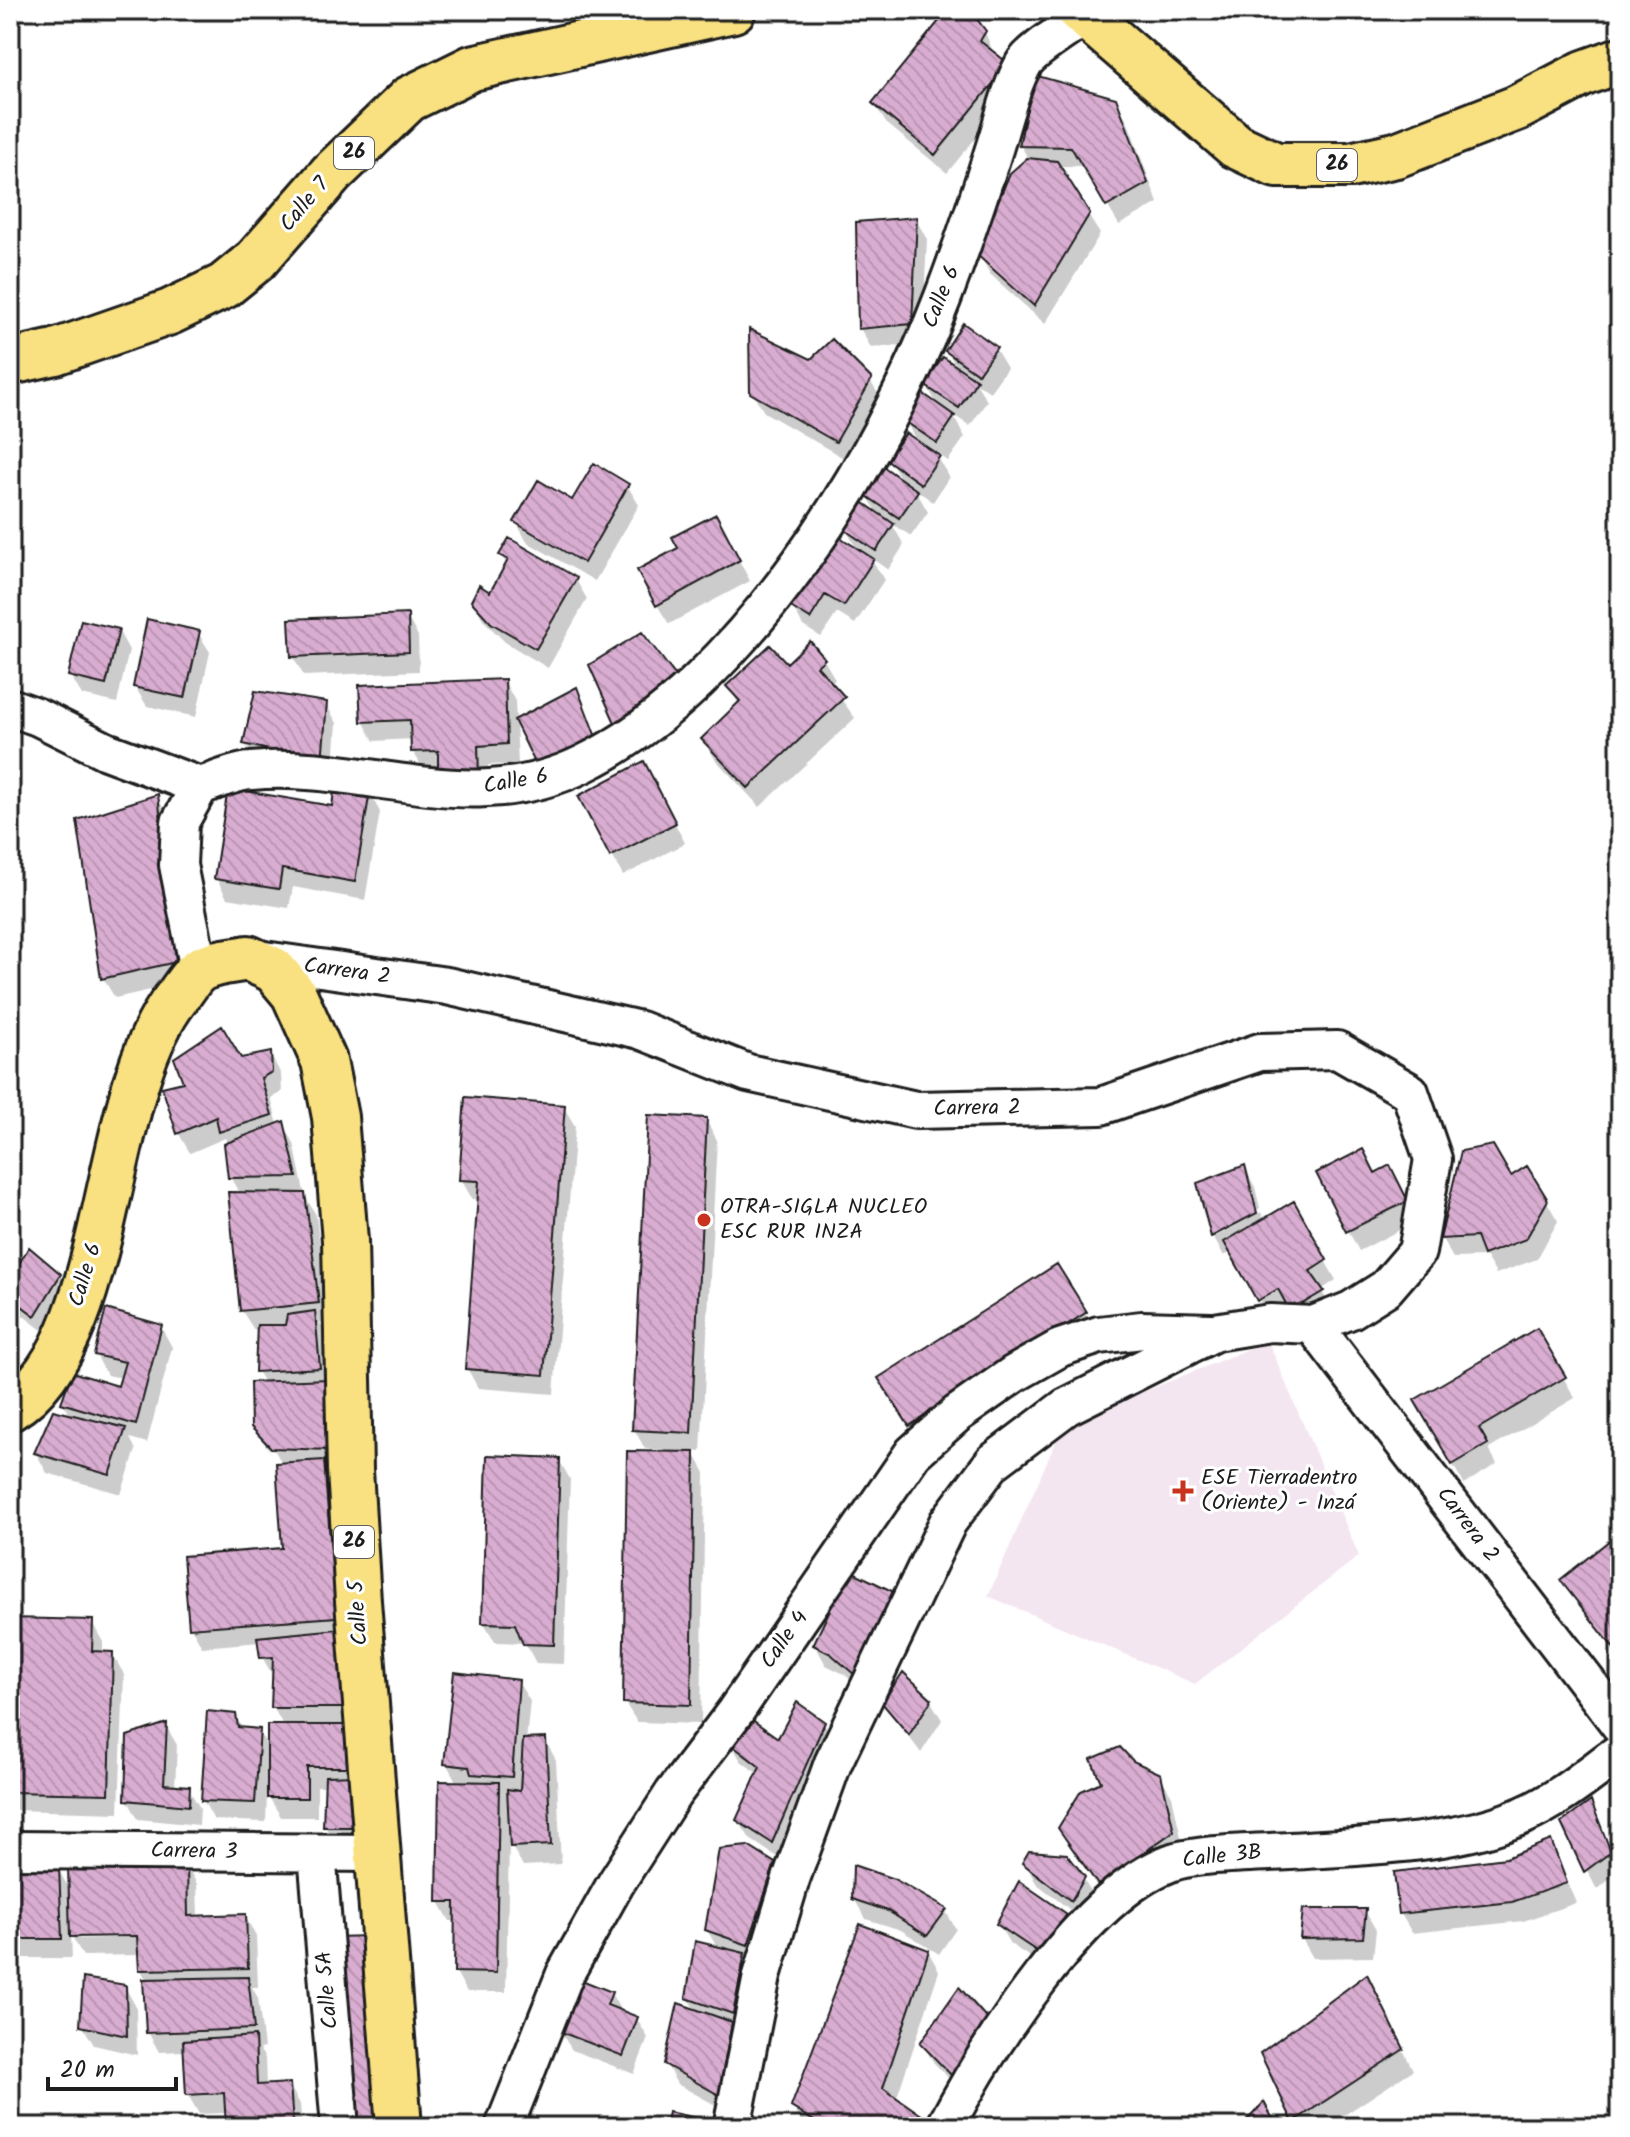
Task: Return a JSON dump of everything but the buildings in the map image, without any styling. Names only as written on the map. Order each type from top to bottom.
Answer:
[{"type":"main road","name":"Calle 7","points":[[10,362],[55,352],[170,312],[224,286],[256,260],[332,173],[409,99],[459,74],[528,53],[635,34],[733,10]]},
{"type":"main road","name":"26","points":[[1082,13],[1236,146],[1276,165],[1350,165],[1396,155],[1517,108],[1584,73],[1620,60]]},
{"type":"main road","points":[[199,970],[261,964]]},
{"type":"main road","name":"Calle 5","points":[[261,964],[294,994],[309,1023],[324,1061],[337,1131],[345,1241],[352,1499],[399,2127]]},
{"type":"main road","name":"Calle 6","points":[[10,1408],[43,1375],[70,1327],[108,1203],[127,1115],[147,1047],[170,1006],[199,970]]},
{"type":"street","name":"Calle 6","points":[[200,786],[248,771],[298,771],[447,790],[500,790],[545,781],[648,726],[702,679],[743,635],[863,468],[937,313],[1024,63],[1082,13]]},
{"type":"street","points":[[10,707],[38,717],[106,751],[200,786],[180,822],[178,865],[199,970]]},
{"type":"street","name":"Carrera 2","points":[[261,964],[447,986],[640,1030],[748,1073],[916,1110],[1101,1106],[1260,1052],[1337,1050],[1410,1092],[1433,1159],[1417,1252],[1386,1288],[1351,1310],[1313,1325],[1270,1323]]},
{"type":"street","name":"Calle 4","points":[[504,2127],[565,1974],[616,1883],[673,1794],[752,1687],[913,1453],[957,1414],[1014,1374],[1060,1348],[1099,1335],[1142,1330],[1215,1332],[1270,1323]]},
{"type":"street","name":"Carrera 2","points":[[1313,1325],[1620,1725]]},
{"type":"street","name":"Calle 4","points":[[732,2127],[762,1976],[833,1763],[948,1522],[993,1462],[1066,1407],[1215,1332]]},
{"type":"street","name":"Calle 3B","points":[[945,2127],[1043,1971],[1127,1889],[1171,1862],[1344,1847],[1467,1832],[1523,1816],[1569,1789],[1620,1752]]},
{"type":"street","name":"Carrera 3","points":[[10,1850],[378,1853]]},
{"type":"street","name":"Calle 5A","points":[[317,1853],[340,2127]]},
{"type":"shaded area","name":"ESE Tierradentro (Oriente) - Inzá","points":[[1268,1341],[1359,1556],[1195,1684],[988,1596],[1063,1425]]},
{"type":"place","name":"OTRA-SIGLA NUCLEO ESC RUR INZA","points":[[704,1220]]},
{"type":"place","name":"ESE Tierradentro (Oriente) - Inzá","points":[[1183,1491]]}]
